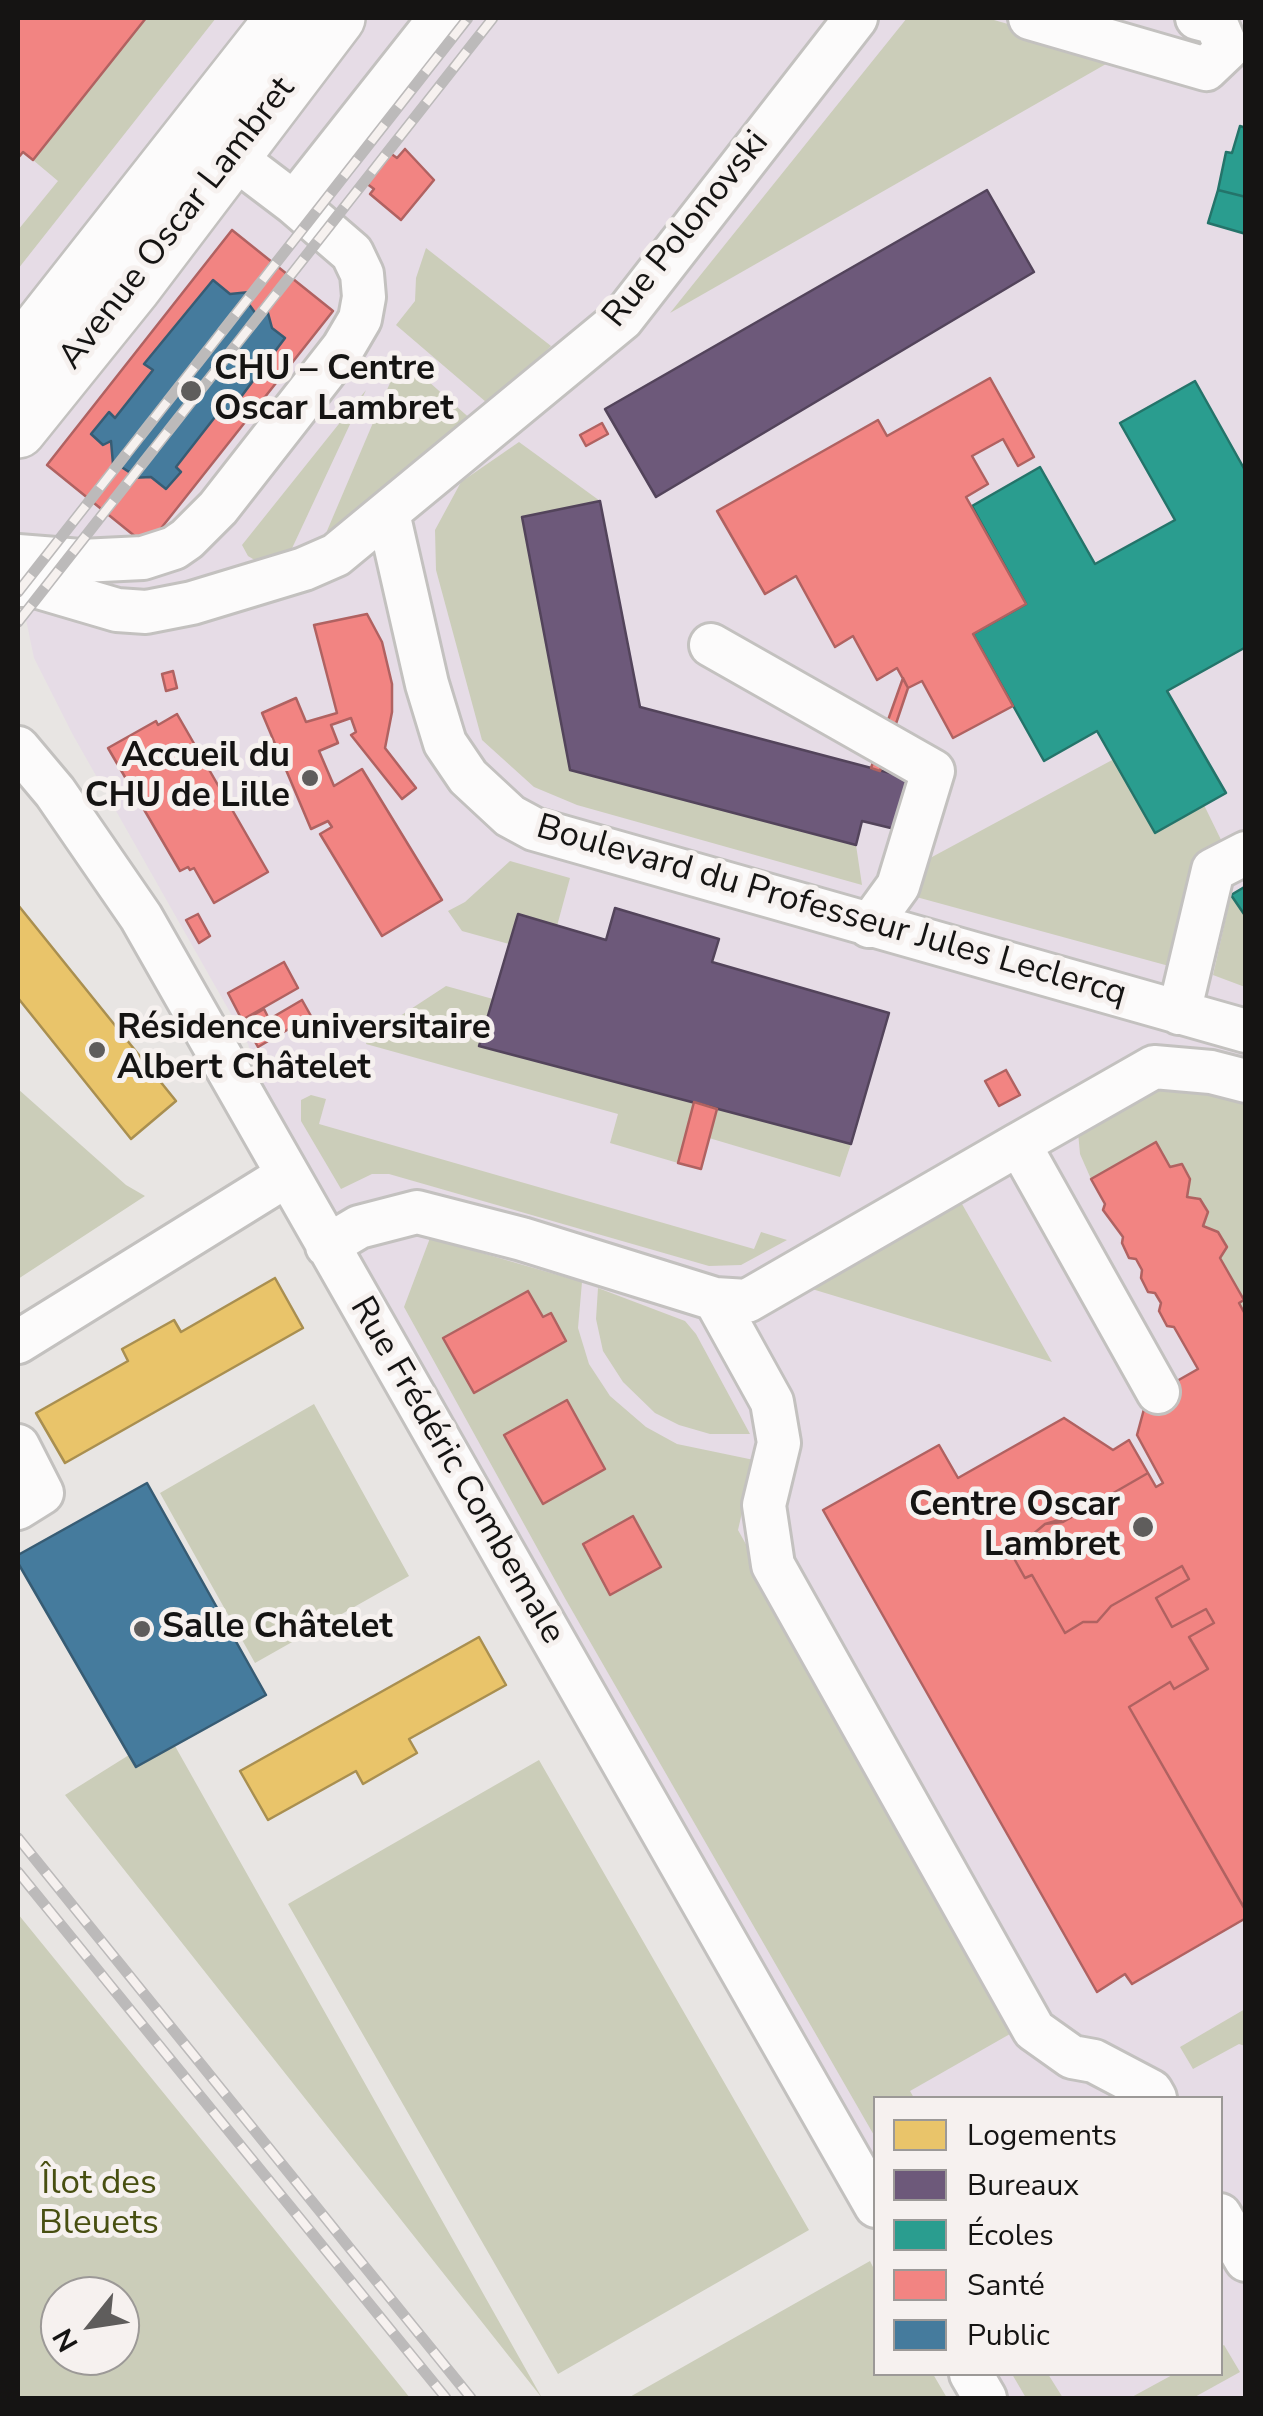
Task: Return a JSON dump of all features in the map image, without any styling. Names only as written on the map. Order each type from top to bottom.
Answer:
[{"type":"main road","name":"Avenue Oscar Lambret","points":[[18,356],[284,18]]},
{"type":"main road","name":"Avenue Oscar Lambret","points":[[18,430],[134,286],[337,18]]},
{"type":"street","points":[[294,204],[440,18]]},
{"type":"street","name":"Rue Polonovski","points":[[18,585],[32,585],[116,610],[160,610],[304,569],[336,555],[622,318],[856,18]]},
{"type":"street","points":[[1030,18],[1206,68],[1226,49],[1216,23],[1197,18]]},
{"type":"street","points":[[18,556],[81,561],[142,558],[174,548],[218,508],[344,348],[360,318],[364,297],[362,274],[352,253],[232,156]]},
{"type":"street","name":"Boulevard du Professeur Jules Leclercq","points":[[388,513],[427,684],[445,743],[490,801],[534,829],[1246,1031]]},
{"type":"street","points":[[711,645],[933,771],[898,886],[868,926]]},
{"type":"street","name":"Rue Frédéric Combemale","points":[[18,748],[73,816],[141,917],[873,2201]]},
{"type":"street","points":[[1179,1013],[1213,870],[1246,853]]},
{"type":"street","points":[[327,1246],[358,1227],[416,1212],[522,1239],[715,1299],[747,1301],[1154,1067],[1211,1072],[1246,1082]]},
{"type":"street","points":[[1019,1144],[1158,1392]]},
{"type":"street","points":[[18,1342],[286,1176]]},
{"type":"street","points":[[715,1299],[772,1402],[779,1444],[764,1505],[773,1565],[1034,2030],[1072,2057],[1094,2062],[1154,2096]]},
{"type":"street","points":[[18,1446],[42,1493],[18,1508]]},
{"type":"street","points":[[1223,2220],[1246,2260]]},
{"type":"street","points":[[972,2376],[985,2398]]},
{"type":"shaded area","points":[[18,18],[1245,18],[1245,2398],[985,2398],[972,2376],[1223,2376],[1223,2096],[873,2096],[873,2203],[286,1176],[248,1044],[73,735],[34,658],[18,581]]},
{"type":"green space","points":[[146,18],[216,18],[18,269],[18,230],[58,181],[33,160]]},
{"type":"green space","points":[[907,18],[987,18],[1120,56],[670,313]]},
{"type":"green space","points":[[426,248],[551,346],[493,408],[396,325],[415,301],[416,278]]},
{"type":"green space","points":[[401,357],[474,422],[321,545]]},
{"type":"green space","points":[[366,390],[287,559],[263,565],[248,556],[242,545]]},
{"type":"green space","points":[[519,442],[600,501],[522,518],[570,770],[856,845],[862,885],[577,805],[534,787],[482,740],[436,570],[435,530],[461,482]]},
{"type":"green space","points":[[1114,759],[1204,805],[1225,848],[1169,966],[909,895],[919,864]]},
{"type":"green space","points":[[510,861],[570,878],[557,926],[518,914],[509,944],[462,931],[448,911],[465,902]]},
{"type":"green space","points":[[1231,895],[1245,917],[1245,987],[1213,975]]},
{"type":"green space","points":[[446,986],[493,999],[479,1045],[694,1102],[678,1163],[610,1143],[618,1114],[366,1044],[368,1037]]},
{"type":"green space","points":[[18,1089],[126,1185],[145,1196],[18,1279]]},
{"type":"green space","points":[[1215,1089],[1245,1098],[1245,1314],[1239,1303],[1244,1299],[1220,1258],[1227,1246],[1218,1232],[1203,1226],[1208,1212],[1200,1199],[1187,1197],[1182,1165],[1170,1167],[1156,1142],[1091,1179],[1080,1154],[1078,1132],[1149,1091]]},
{"type":"green space","points":[[311,1095],[326,1099],[319,1124],[754,1249],[761,1232],[787,1240],[741,1265],[709,1266],[389,1174],[372,1174],[341,1189],[301,1121],[301,1100]]},
{"type":"green space","points":[[717,1109],[851,1144],[840,1177],[709,1138]]},
{"type":"green space","points":[[962,1204],[1052,1362],[812,1289]]},
{"type":"green space","points":[[430,1238],[582,1282],[578,1328],[589,1364],[610,1396],[646,1427],[677,1444],[754,1460],[738,1530],[1017,2030],[910,2091],[913,2096],[873,2096],[873,2134],[566,1600],[404,1307]]},
{"type":"green space","points":[[598,1288],[685,1321],[696,1334],[750,1434],[710,1434],[655,1413],[623,1382],[603,1351],[596,1319]]},
{"type":"green space","points":[[314,1404],[409,1576],[255,1663],[160,1493]]},
{"type":"green space","points":[[175,1746],[542,2398],[65,1795],[129,1755],[137,1767]]},
{"type":"green space","points":[[539,1760],[809,2230],[558,2374],[288,1904]]},
{"type":"green space","name":"Îlot des Bleuets","points":[[18,1914],[258,2209],[410,2398],[18,2398]]},
{"type":"green space","points":[[1245,2009],[1245,2046],[1239,2044],[1193,2069],[1180,2047]]},
{"type":"green space","points":[[870,2261],[873,2376],[934,2376],[947,2398],[628,2398]]},
{"type":"green space","points":[[1223,2346],[1240,2372],[1193,2398],[1130,2398],[1170,2376],[1223,2376]]},
{"type":"green space","points":[[1013,2376],[1049,2376],[1063,2398],[1026,2398]]},
{"type":"building: Logements","name":"Résidence universitaire Albert Châtelet","points":[[18,905],[176,1101],[131,1139],[18,998]]},
{"type":"building: Logements","points":[[275,1278],[303,1328],[65,1463],[36,1413],[128,1361],[122,1349],[174,1320],[181,1332]]},
{"type":"building: Logements","points":[[479,1637],[506,1685],[409,1739],[417,1753],[363,1784],[356,1771],[268,1820],[240,1771]]},
{"type":"building: Bureaux","points":[[987,190],[1034,272],[656,497],[605,409]]},
{"type":"building: Bureaux","points":[[600,501],[640,707],[913,779],[899,830],[862,821],[856,845],[570,770],[522,517]]},
{"type":"building: Bureaux","points":[[615,908],[719,939],[712,962],[889,1013],[851,1144],[479,1046],[518,914],[606,940]]},
{"type":"building: Écoles","points":[[1240,126],[1246,128],[1246,197],[1218,190],[1226,152],[1232,153]]},
{"type":"building: Écoles","points":[[1218,190],[1246,197],[1246,234],[1208,223]]},
{"type":"building: Écoles","points":[[1195,381],[1246,472],[1246,647],[1167,691],[1226,793],[1155,833],[1097,731],[1044,761],[973,634],[1026,604],[972,506],[1040,467],[1095,564],[1175,520],[1120,423]]},
{"type":"building: Écoles","points":[[1246,886],[1246,917],[1231,895]]},
{"type":"building: Santé","points":[[18,18],[146,18],[33,160],[23,152],[18,158]]},
{"type":"building: Santé","points":[[405,149],[434,180],[401,220],[370,194],[374,189],[366,183],[390,153],[397,158]]},
{"type":"building: Santé","points":[[232,230],[333,311],[147,546],[47,465]]},
{"type":"building: Santé","points":[[990,378],[1034,457],[1018,466],[1003,439],[972,456],[988,484],[966,497],[1026,604],[973,634],[1013,706],[953,738],[922,681],[908,688],[897,668],[877,680],[853,636],[835,647],[796,576],[765,594],[717,511],[878,420],[887,436]]},
{"type":"building: Santé","points":[[602,423],[608,434],[586,446],[580,435]]},
{"type":"building: Santé","name":"Accueil du CHU de Lille","points":[[367,614],[382,642],[392,684],[392,712],[385,748],[416,788],[402,799],[351,735],[356,732],[351,718],[331,725],[338,743],[319,751],[334,786],[362,769],[442,900],[382,936],[320,834],[332,827],[328,821],[311,829],[262,713],[296,698],[306,722],[337,713],[314,625]]},
{"type":"building: Santé","points":[[173,671],[177,688],[166,691],[162,674]]},
{"type":"building: Santé","points":[[903,678],[908,688],[880,771],[871,768]]},
{"type":"building: Santé","points":[[177,714],[268,872],[214,903],[194,868],[180,871],[108,748],[156,721],[158,725]]},
{"type":"building: Santé","points":[[198,914],[210,936],[199,943],[186,920]]},
{"type":"building: Santé","points":[[284,962],[298,988],[242,1020],[228,993]]},
{"type":"building: Santé","points":[[302,1000],[311,1016],[258,1047],[249,1031]]},
{"type":"building: Santé","points":[[264,1009],[269,1019],[249,1031],[243,1021]]},
{"type":"building: Santé","points":[[1006,1070],[1020,1095],[999,1106],[985,1081]]},
{"type":"building: Santé","points":[[694,1102],[717,1109],[701,1169],[678,1163]]},
{"type":"building: Santé","name":"Centre Oscar Lambret","points":[[1156,1142],[1170,1167],[1182,1164],[1190,1179],[1187,1197],[1200,1199],[1208,1212],[1203,1226],[1218,1232],[1227,1247],[1220,1258],[1244,1300],[1239,1303],[1245,1314],[1244,1908],[1129,1707],[1170,1682],[1174,1689],[1208,1669],[1189,1637],[1214,1623],[1206,1609],[1172,1627],[1156,1598],[1189,1579],[1182,1566],[1111,1606],[1097,1622],[1083,1622],[1065,1633],[1032,1575],[1025,1578],[1011,1553],[1045,1524],[1063,1522],[1148,1473],[1156,1487],[1163,1483],[1137,1435],[1147,1398],[1198,1369],[1174,1327],[1167,1326],[1159,1311],[1161,1303],[1155,1293],[1148,1292],[1141,1278],[1142,1270],[1136,1259],[1129,1258],[1123,1237],[1103,1210],[1105,1204],[1091,1179]]},
{"type":"building: Santé","points":[[528,1291],[543,1317],[551,1313],[566,1341],[474,1393],[443,1338]]},
{"type":"building: Santé","points":[[567,1400],[605,1469],[543,1504],[504,1435]]},
{"type":"building: Santé","points":[[1064,1418],[1113,1450],[1129,1440],[1148,1473],[1063,1522],[1045,1524],[1011,1553],[1025,1578],[1032,1575],[1065,1633],[1083,1622],[1097,1622],[1111,1606],[1182,1566],[1189,1579],[1156,1598],[1172,1627],[1206,1609],[1214,1623],[1189,1637],[1208,1669],[1174,1689],[1170,1682],[1129,1707],[1246,1911],[1246,1918],[1132,1984],[1125,1974],[1097,1992],[823,1510],[939,1445],[958,1478]]},
{"type":"building: Santé","points":[[633,1516],[661,1567],[610,1595],[583,1544]]},
{"type":"building: Public","name":"CHU – Centre Oscar Lambret","points":[[213,280],[230,294],[250,292],[241,304],[248,303],[256,314],[265,302],[272,328],[285,338],[223,421],[215,417],[176,467],[181,472],[166,489],[151,477],[130,478],[137,468],[129,472],[119,465],[121,455],[113,464],[111,441],[103,445],[91,434],[109,412],[115,418],[153,370],[144,364]]},
{"type":"building: Public","name":"Salle Châtelet","points":[[147,1483],[266,1695],[136,1767],[18,1563],[18,1555]]},
{"type":"railway","points":[[18,592],[468,18]]},
{"type":"railway","points":[[18,622],[493,18]]},
{"type":"railway","points":[[18,1838],[471,2398]]},
{"type":"railway","points":[[18,1872],[446,2398]]},
{"type":"place","name":"CHU – Centre Oscar Lambret","points":[[191,391]]},
{"type":"place","name":"Accueil du CHU de Lille","points":[[310,778]]},
{"type":"place","name":"Résidence universitaire Albert Châtelet","points":[[97,1050]]},
{"type":"place","name":"Centre Oscar Lambret","points":[[1143,1527]]},
{"type":"place","name":"Salle Châtelet","points":[[142,1629]]}]
